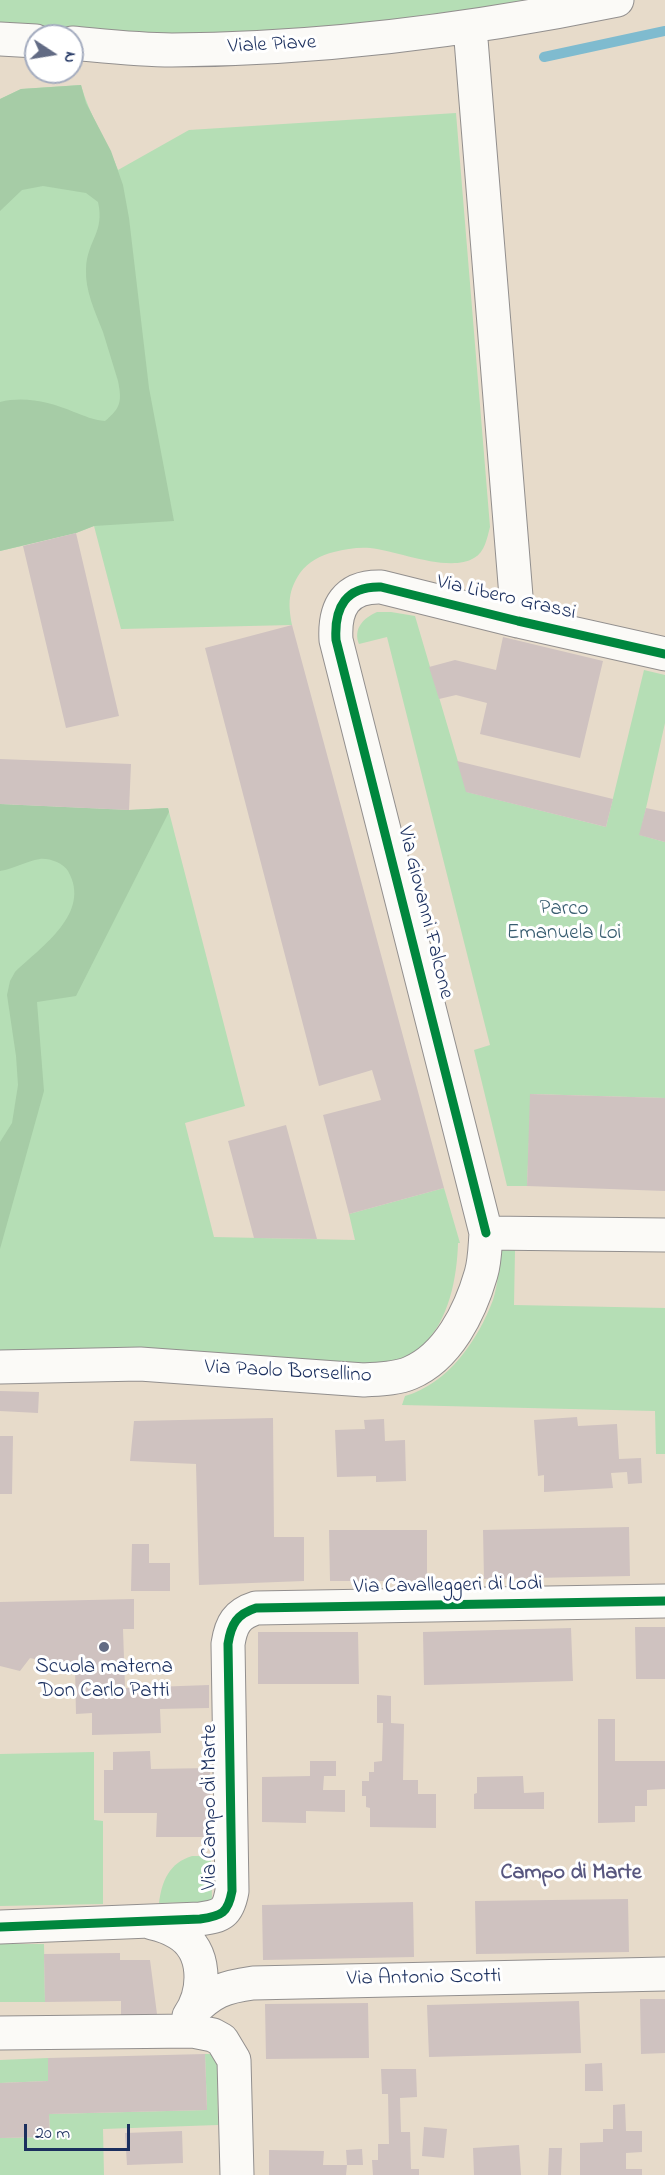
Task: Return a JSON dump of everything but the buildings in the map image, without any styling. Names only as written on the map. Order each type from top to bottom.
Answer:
[{"type":"street","name":"Viale Piave","points":[[84,45],[170,50],[260,48],[470,27],[617,0]]},
{"type":"street","points":[[470,27],[518,621]]},
{"type":"street","points":[[0,39],[24,40]]},
{"type":"street","name":"Via Libero Grassi","points":[[343,603],[354,591],[366,587],[381,587],[665,654]]},
{"type":"street","name":"Via Giovanni Falcone","points":[[343,603],[336,617],[336,640],[486,1233]]},
{"type":"street","points":[[486,1233],[665,1235]]},
{"type":"street","name":"Via Paolo Borsellino","points":[[0,1367],[140,1364],[364,1380],[410,1373],[430,1361],[450,1341],[467,1311],[482,1273],[486,1233]]},
{"type":"street","name":"Via Cavalleggeri di Lodi","points":[[235,1619],[244,1612],[256,1608],[665,1601]]},
{"type":"street","name":"Via Campo di Marte","points":[[0,1927],[211,1918],[222,1913],[229,1906],[232,1891],[228,1644],[230,1629],[235,1619]]},
{"type":"street","name":"Via Campo di Marte","points":[[148,1922],[167,1927],[180,1934],[198,1956],[202,1970],[201,1987],[191,2013]]},
{"type":"street","name":"Via Antonio Scotti","points":[[191,2013],[214,1992],[230,1986],[253,1983],[665,1974]]},
{"type":"street","points":[[166,2032],[185,2022],[191,2013]]},
{"type":"street","points":[[0,2033],[193,2031],[213,2035],[222,2040],[234,2060],[237,2175]]},
{"type":"green space","points":[[0,0],[534,0],[477,12],[260,37],[174,38],[84,32],[84,24],[24,24],[24,29],[0,27]]},
{"type":"green space","points":[[81,85],[118,170],[189,130],[456,113],[490,527],[485,544],[478,555],[464,562],[451,563],[423,560],[370,548],[343,550],[320,557],[300,573],[290,598],[292,625],[121,629],[94,526],[76,533],[0,551],[0,99],[21,89]]},
{"type":"green space","points":[[81,85],[86,103],[111,151],[123,185],[149,388],[174,521],[94,526],[76,533],[0,551],[0,402],[37,401],[105,421],[117,408],[120,399],[118,381],[91,301],[86,277],[89,251],[98,229],[100,213],[98,202],[86,193],[43,186],[22,190],[0,211],[0,99],[21,89]]},
{"type":"green space","name":"Parco Emanuela Loi","points":[[377,612],[415,616],[467,792],[606,827],[644,670],[665,675],[665,723],[640,835],[665,842],[665,1098],[531,1094],[527,1186],[507,1186],[474,1050],[490,1045],[387,637],[359,644],[357,639],[360,625],[367,617]]},
{"type":"green space","points":[[0,804],[129,810],[168,808],[245,1106],[185,1123],[214,1237],[355,1240],[349,1214],[444,1188],[460,1243],[458,1243],[456,1270],[445,1312],[431,1337],[417,1350],[403,1358],[383,1364],[134,1352],[11,1353],[0,1350]]},
{"type":"green space","points":[[0,804],[129,810],[168,808],[169,812],[76,996],[37,1002],[44,1091],[0,1249],[0,1142],[12,1123],[18,1085],[7,995],[15,972],[50,940],[69,915],[74,901],[74,886],[66,868],[47,859],[35,860],[0,871]]},
{"type":"green space","points":[[502,1249],[515,1250],[514,1305],[665,1308],[665,1454],[656,1454],[655,1411],[402,1405],[405,1396],[435,1382],[448,1371],[470,1345],[493,1300]]},
{"type":"green space","points":[[94,1752],[94,1820],[103,1821],[103,1904],[0,1906],[0,1754]]},
{"type":"green space","points":[[192,1856],[211,1856],[212,1902],[159,1903],[162,1887],[172,1868]]},
{"type":"green space","points":[[0,1944],[44,1944],[45,2002],[0,2002]]},
{"type":"green space","points":[[205,2054],[217,2054],[218,2125],[103,2129],[104,2175],[0,2175],[0,2138],[50,2137],[49,2114],[207,2110]]},
{"type":"green space","points":[[48,2058],[48,2081],[0,2083],[0,2060]]},
{"type":"waterway","points":[[544,57],[665,31]]},
{"type":"cycle path","points":[[486,1233],[336,640],[340,608],[351,595],[359,590],[381,587],[665,654]]},
{"type":"cycle path","points":[[0,1927],[200,1919],[219,1915],[226,1909],[232,1891],[228,1644],[236,1621],[249,1610],[256,1608],[665,1601]]},
{"type":"place","name":"Scuola materna Don Carlo Patti","points":[[104,1647]]},
{"type":"district","name":"Campo di Marte","points":[[571,1874]]}]
